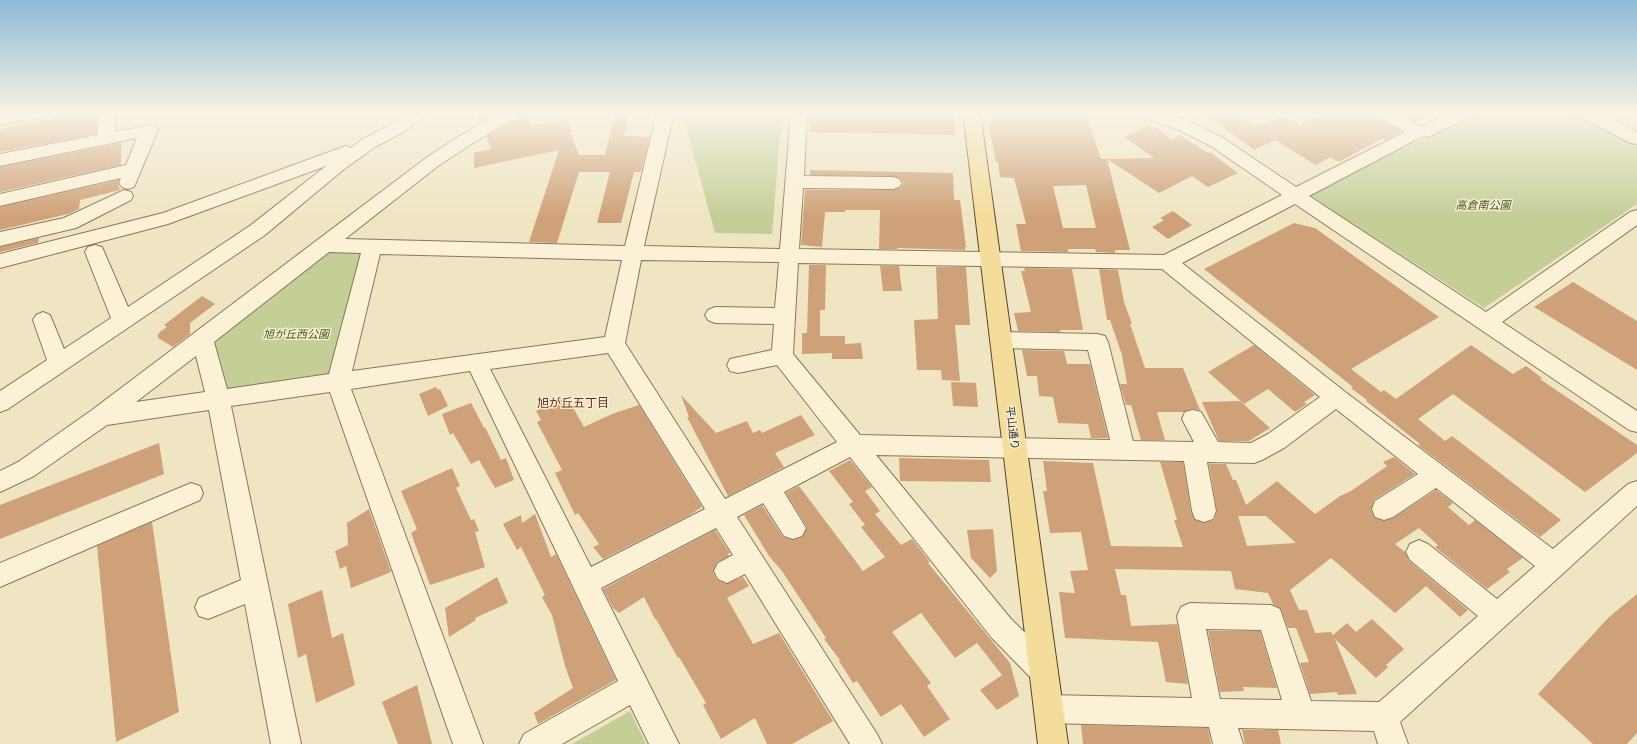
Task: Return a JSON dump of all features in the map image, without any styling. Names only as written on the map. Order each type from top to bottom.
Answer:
[{"type":"main road","name":"平山通り","points":[[975,147],[1053,744]]},
{"type":"street","points":[[0,160],[70,147]]},
{"type":"street","points":[[114,231],[124,196],[143,147]]},
{"type":"street","points":[[0,261],[168,218],[359,147]]},
{"type":"street","points":[[0,403],[258,230],[364,147]]},
{"type":"street","points":[[0,482],[26,469],[100,417],[326,245],[432,162],[454,147]]},
{"type":"street","points":[[658,147],[633,253],[614,344],[867,744]]},
{"type":"street","points":[[797,147],[782,356],[1001,628],[1043,670]]},
{"type":"street","points":[[1224,147],[1637,423]]},
{"type":"street","points":[[326,245],[633,253],[1168,262],[1390,147]]},
{"type":"street","points":[[0,200],[134,170]]},
{"type":"street","points":[[794,182],[892,183]]},
{"type":"street","points":[[0,239],[68,223],[124,196]]},
{"type":"street","points":[[1487,322],[1637,216]]},
{"type":"street","points":[[372,247],[338,383],[468,744]]},
{"type":"street","points":[[96,252],[123,321]]},
{"type":"street","points":[[1168,262],[1336,396],[1554,565]]},
{"type":"street","points":[[715,315],[784,316]]},
{"type":"street","points":[[43,320],[59,364]]},
{"type":"street","points":[[203,339],[218,399],[286,744]]},
{"type":"street","points":[[1001,340],[1097,342],[1124,450]]},
{"type":"street","points":[[100,417],[476,362],[614,344]]},
{"type":"street","points":[[738,365],[782,356]]},
{"type":"street","points":[[476,362],[664,744]]},
{"type":"street","points":[[586,583],[852,444],[1254,453],[1276,441],[1336,396]]},
{"type":"street","points":[[1193,419],[1203,453],[1204,511]]},
{"type":"street","points":[[1384,509],[1437,474]]},
{"type":"street","points":[[768,489],[792,528]]},
{"type":"street","points":[[1048,709],[1384,717],[1637,491]]},
{"type":"street","points":[[0,575],[190,493]]},
{"type":"street","points":[[1419,552],[1498,616]]},
{"type":"street","points":[[727,570],[750,559]]},
{"type":"street","points":[[208,608],[255,587]]},
{"type":"street","points":[[1228,744],[1215,713],[1190,616],[1271,618],[1301,715]]},
{"type":"street","points":[[534,744],[635,686]]},
{"type":"street","points":[[1384,717],[1393,744]]},
{"type":"green space","points":[[691,147],[779,147],[772,234],[715,233]]},
{"type":"green space","name":"高倉南公園","points":[[1407,147],[1637,147],[1637,204],[1484,308],[1307,194]]},
{"type":"green space","name":"旭が丘西公園","points":[[326,245],[372,247],[338,383],[218,399],[203,339]]},
{"type":"green space","points":[[630,711],[646,744],[572,744]]},
{"type":"building","points":[[0,147],[28,147],[0,152]]},
{"type":"building","points":[[102,147],[121,147],[121,165],[0,192],[0,167]]},
{"type":"building","points":[[490,147],[576,147],[579,155],[605,155],[607,147],[648,147],[641,172],[634,172],[621,223],[597,223],[610,172],[579,172],[557,243],[529,242],[559,150],[474,168],[474,153],[491,149]]},
{"type":"building","points":[[993,147],[1097,147],[1101,159],[1107,159],[1130,250],[1115,250],[1115,253],[1096,252],[1095,249],[1068,249],[1068,252],[1021,251],[1016,224],[1026,224],[1014,178],[1000,177],[998,162],[996,162]],"holes":[[[1086,185],[1096,228],[1063,228],[1053,186]]]},
{"type":"building","points":[[1138,147],[1198,147],[1208,153],[1210,152],[1238,173],[1208,187],[1192,176],[1159,193],[1107,159],[1154,158]]},
{"type":"building","points":[[1250,147],[1261,147],[1254,150]]},
{"type":"building","points":[[1286,147],[1367,147],[1339,162],[1330,157],[1316,165]]},
{"type":"building","points":[[810,170],[953,173],[954,200],[960,200],[966,247],[965,250],[897,248],[879,249],[880,210],[845,210],[845,212],[825,212],[822,247],[801,245],[805,190],[893,190],[900,188],[904,183],[900,178],[893,176],[810,175]]},
{"type":"building","points":[[119,180],[118,184],[120,190],[80,200],[79,209],[68,214],[0,230],[0,207]]},
{"type":"building","points":[[1173,211],[1192,225],[1168,239],[1152,227],[1164,220],[1160,218]]},
{"type":"building","points":[[1294,223],[1315,228],[1439,317],[1351,369],[1381,392],[1384,390],[1396,399],[1471,345],[1513,374],[1526,366],[1542,378],[1540,379],[1637,445],[1637,453],[1585,492],[1453,394],[1418,419],[1445,441],[1452,436],[1561,520],[1540,537],[1418,445],[1420,444],[1351,388],[1353,387],[1204,269]]},
{"type":"building","points":[[39,238],[38,243],[0,252],[0,247]]},
{"type":"building","points":[[809,265],[826,265],[825,310],[820,310],[820,336],[845,336],[845,344],[861,343],[863,359],[832,359],[832,353],[802,354],[802,333],[807,333]]},
{"type":"building","points":[[880,266],[899,266],[902,291],[883,291]]},
{"type":"building","points":[[936,267],[966,267],[970,325],[955,325],[960,381],[942,380],[941,370],[917,370],[914,320],[938,319]]},
{"type":"building","points":[[1024,268],[1072,269],[1083,330],[1060,330],[1060,332],[1018,331],[1014,313],[1031,312],[1021,271],[1025,271]]},
{"type":"building","points":[[1099,269],[1118,270],[1124,302],[1132,324],[1130,324],[1145,368],[1183,368],[1200,410],[1193,409],[1183,412],[1157,412],[1165,440],[1141,440],[1131,405],[1126,405],[1120,384],[1127,384],[1122,355],[1110,320],[1107,320]]},
{"type":"building","points":[[1573,282],[1637,321],[1637,370],[1534,307]]},
{"type":"building","points":[[202,296],[215,304],[190,323],[190,334],[173,347],[158,338],[159,337],[157,336],[160,332],[167,327],[164,325]]},
{"type":"building","points":[[1254,345],[1315,395],[1304,402],[1307,404],[1295,412],[1268,389],[1244,404],[1208,372]]},
{"type":"building","points":[[1022,350],[1064,351],[1067,364],[1090,364],[1108,438],[1091,438],[1088,424],[1058,423],[1053,397],[1039,396],[1037,376],[1027,376]]},
{"type":"building","points":[[951,382],[976,383],[978,407],[953,406]]},
{"type":"building","points":[[436,387],[438,390],[440,389],[448,406],[428,416],[419,394]]},
{"type":"building","points":[[681,395],[716,433],[747,421],[753,433],[760,430],[762,433],[801,415],[815,435],[775,453],[784,467],[728,496],[687,417],[689,417]]},
{"type":"building","points":[[567,397],[584,427],[612,414],[639,405],[702,507],[688,516],[603,559],[593,547],[599,544],[578,513],[575,515],[555,473],[562,470],[537,422],[541,420],[536,411]]},
{"type":"building","points":[[1240,401],[1270,428],[1249,441],[1219,441],[1202,402]]},
{"type":"building","points":[[471,403],[484,428],[485,427],[501,460],[506,458],[514,480],[495,488],[479,460],[471,464],[453,433],[450,435],[442,414]]},
{"type":"building","points":[[159,443],[164,474],[0,539],[0,505]]},
{"type":"building","points":[[1394,457],[1415,474],[1374,500],[1371,510],[1375,518],[1384,521],[1393,518],[1436,490],[1453,503],[1448,507],[1469,525],[1475,520],[1523,558],[1507,569],[1510,572],[1487,589],[1435,547],[1438,545],[1419,528],[1395,544],[1405,552],[1409,561],[1468,610],[1460,617],[1426,586],[1395,613],[1331,558],[1290,590],[1299,610],[1307,610],[1315,633],[1331,632],[1333,635],[1347,623],[1356,632],[1372,619],[1404,649],[1386,665],[1388,667],[1376,678],[1335,639],[1357,694],[1338,695],[1337,692],[1310,694],[1300,663],[1309,662],[1296,628],[1288,628],[1281,609],[1273,604],[1268,593],[1235,589],[1231,571],[1115,569],[1121,595],[1126,595],[1131,626],[1177,624],[1188,684],[1166,682],[1158,642],[1065,638],[1059,592],[1075,593],[1070,571],[1088,570],[1081,532],[1050,533],[1043,491],[1047,491],[1043,461],[1093,463],[1111,546],[1183,547],[1174,520],[1177,520],[1160,462],[1183,462],[1191,512],[1195,520],[1204,523],[1214,520],[1217,511],[1209,464],[1226,464],[1233,480],[1236,480],[1246,505],[1277,481],[1315,514],[1387,466],[1383,462]],"holes":[[[1238,516],[1266,516],[1296,543],[1247,546]]]},
{"type":"building","points":[[899,458],[989,460],[991,482],[900,481]]},
{"type":"building","points":[[850,460],[872,487],[865,491],[880,511],[875,514],[901,545],[912,539],[930,562],[928,563],[1010,663],[1019,696],[997,710],[980,690],[1002,675],[977,643],[955,658],[921,613],[892,632],[931,683],[927,686],[950,719],[924,737],[901,704],[881,717],[857,681],[853,683],[839,661],[840,660],[824,639],[826,638],[782,571],[769,556],[744,515],[762,505],[783,537],[793,540],[802,537],[807,527],[786,493],[799,486],[863,571],[885,557],[861,527],[865,525],[849,504],[853,502],[829,471]]},
{"type":"building","points":[[452,468],[460,486],[456,488],[471,520],[474,519],[479,531],[475,532],[485,567],[430,585],[411,533],[417,529],[401,491]]},
{"type":"building","points":[[369,509],[391,572],[351,588],[346,566],[340,569],[335,551],[348,545],[347,523]]},
{"type":"building","points":[[535,514],[551,557],[556,554],[616,680],[538,724],[534,713],[573,688],[565,666],[552,615],[542,597],[545,595],[521,547],[517,550],[503,524],[521,515],[522,523]]},
{"type":"building","points":[[152,522],[179,712],[116,742],[97,546]]},
{"type":"building","points":[[993,529],[997,571],[990,578],[971,558],[967,530]]},
{"type":"building","points":[[715,530],[730,553],[728,554],[729,556],[717,562],[713,572],[717,580],[726,584],[743,577],[749,586],[727,598],[753,644],[779,633],[833,721],[792,744],[767,744],[755,718],[721,739],[703,705],[706,703],[655,619],[644,597],[619,613],[613,608],[603,589]]},
{"type":"building","points":[[497,577],[508,603],[475,618],[476,620],[449,637],[445,608]]},
{"type":"building","points":[[322,590],[332,638],[343,633],[355,685],[316,703],[306,654],[298,658],[288,604]]},
{"type":"building","points":[[1637,594],[1637,733],[1627,744],[1593,744],[1538,694],[1609,617]]},
{"type":"building","points":[[1208,631],[1260,631],[1277,688],[1243,687],[1244,691],[1220,692]]},
{"type":"building","points":[[417,685],[432,744],[398,744],[382,702]]},
{"type":"building","points":[[1081,725],[1208,728],[1211,744],[1083,744]]},
{"type":"building","points":[[1242,730],[1278,730],[1281,744],[1245,744]]},
{"type":"district","name":"旭が丘五丁目","points":[[573,403]]}]
